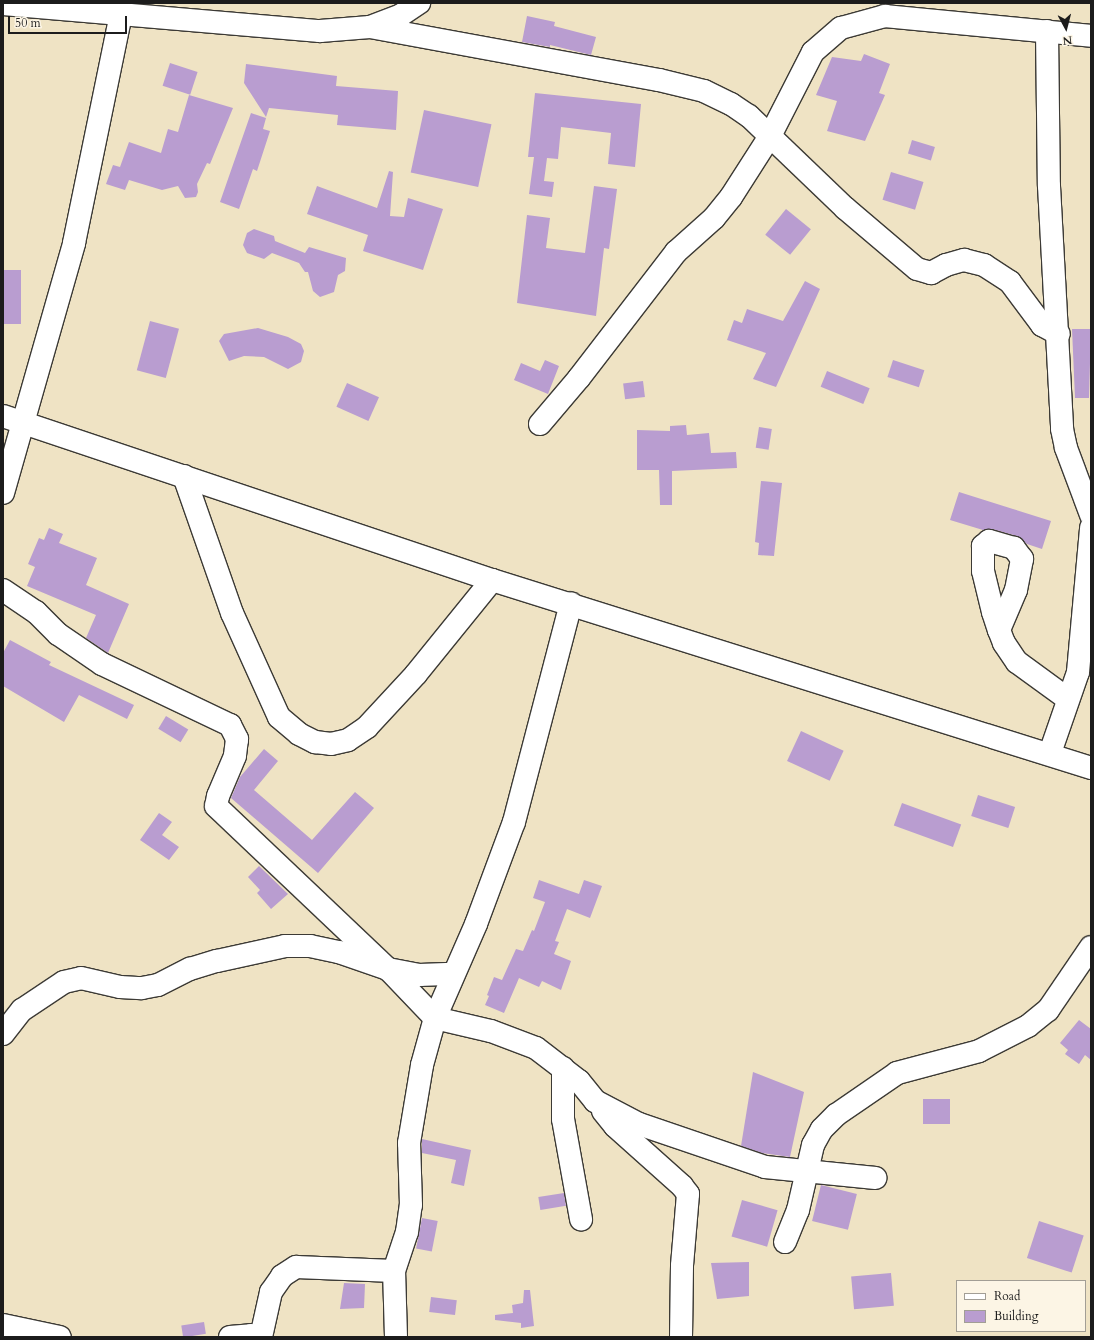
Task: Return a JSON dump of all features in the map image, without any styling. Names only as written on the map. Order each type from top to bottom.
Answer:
[{"type":"street","points":[[370,27],[401,15],[419,3]]},
{"type":"street","points":[[3,4],[121,9],[320,31],[370,27],[651,78],[704,91],[731,104],[770,136],[845,208],[917,269],[932,273],[946,265],[964,260],[984,265],[1010,282],[1042,326],[1058,334]]},
{"type":"street","points":[[3,493],[13,419],[74,243],[121,9]]},
{"type":"street","points":[[540,424],[579,378],[666,264],[694,234],[714,218],[731,196],[770,136],[812,52],[840,28],[886,9],[1091,36]]},
{"type":"street","points":[[1047,30],[1049,186],[1062,429],[1066,448],[1085,481],[1091,515]]},
{"type":"street","points":[[13,419],[492,580],[571,603],[1050,753],[1091,768]]},
{"type":"street","points":[[184,476],[232,613],[279,716],[299,734],[315,742],[330,744],[348,740],[367,727],[416,674],[492,580]]},
{"type":"street","points":[[1050,753],[1078,672],[1091,528]]},
{"type":"street","points":[[3,590],[36,612],[58,634],[102,664],[230,725],[237,740],[235,756],[218,796],[216,806],[388,969],[435,1018],[491,1031],[536,1048],[579,1081],[615,1126],[682,1186],[688,1194],[682,1266],[681,1337]]},
{"type":"street","points":[[396,1337],[394,1271],[407,1232],[411,1205],[409,1143],[422,1065],[435,1018],[476,924],[514,822],[571,603]]},
{"type":"street","points":[[999,630],[1004,643],[1017,662],[1068,699]]},
{"type":"street","points":[[3,1034],[22,1010],[43,994],[64,982],[81,978],[120,987],[142,988],[158,985],[190,969],[217,961],[285,946],[310,946],[339,952],[388,969],[419,975],[453,974]]},
{"type":"street","points":[[785,1242],[798,1210],[813,1145],[822,1129],[836,1115],[897,1073],[979,1051],[1028,1026],[1048,1010],[1091,947]]},
{"type":"street","points":[[563,1068],[563,1119],[581,1219]]},
{"type":"street","points":[[595,1101],[639,1124],[765,1167],[787,1171],[806,1170],[875,1178]]},
{"type":"street","points":[[230,1337],[251,1335],[261,1337],[271,1292],[282,1276],[296,1267],[394,1271]]},
{"type":"street","points":[[3,1325],[60,1337]]},
{"type":"building","points":[[527,16],[555,22],[554,26],[596,37],[591,55],[550,45],[550,47],[522,42]]},
{"type":"building","points":[[864,54],[890,64],[879,93],[885,95],[865,141],[827,131],[837,101],[816,95],[832,57],[861,61]]},
{"type":"building","points":[[170,63],[198,72],[190,95],[163,86]]},
{"type":"building","points":[[246,64],[337,76],[336,86],[398,91],[396,130],[337,125],[338,115],[269,108],[266,117],[244,83]]},
{"type":"building","points":[[535,93],[641,104],[635,167],[608,164],[611,133],[561,127],[558,159],[547,158],[544,181],[554,182],[552,197],[529,194],[534,157],[528,157]]},
{"type":"building","points":[[189,95],[233,108],[210,164],[207,163],[197,184],[198,192],[196,197],[185,198],[178,186],[162,190],[129,180],[125,190],[106,184],[113,165],[120,167],[129,142],[161,153],[168,129],[178,132]]},
{"type":"building","points":[[424,110],[491,124],[478,187],[411,173]]},
{"type":"building","points":[[251,113],[266,118],[263,129],[270,131],[257,171],[253,169],[239,209],[220,202]]},
{"type":"building","points":[[912,140],[935,147],[931,160],[908,153]]},
{"type":"building","points":[[389,171],[393,172],[390,216],[404,217],[408,198],[443,209],[423,270],[363,251],[368,235],[307,214],[317,186],[377,208]]},
{"type":"building","points":[[891,172],[924,182],[915,210],[883,200]]},
{"type":"building","points":[[594,186],[617,189],[609,249],[604,248],[596,316],[517,303],[527,215],[550,218],[546,248],[585,253]]},
{"type":"building","points":[[786,209],[811,229],[790,255],[765,235]]},
{"type":"building","points":[[254,229],[274,236],[275,241],[305,253],[309,247],[346,258],[345,271],[338,275],[334,292],[320,297],[313,291],[308,272],[305,272],[299,263],[272,253],[264,259],[247,253],[243,245],[247,233]]},
{"type":"building","points":[[3,270],[21,270],[21,324],[3,324]]},
{"type":"building","points":[[805,281],[820,289],[776,387],[753,379],[766,353],[727,340],[734,320],[742,323],[747,309],[783,321]]},
{"type":"building","points":[[150,321],[179,329],[166,378],[137,370]]},
{"type":"building","points":[[258,328],[288,337],[301,344],[304,351],[301,362],[288,369],[264,357],[244,356],[229,361],[219,341],[224,334]]},
{"type":"building","points":[[1072,329],[1091,329],[1089,398],[1075,398]]},
{"type":"building","points":[[545,360],[559,366],[548,394],[514,380],[521,363],[540,371]]},
{"type":"building","points":[[893,360],[924,370],[919,387],[887,377]]},
{"type":"building","points":[[827,371],[870,388],[863,404],[821,387]]},
{"type":"building","points":[[643,381],[645,397],[625,399],[623,383]]},
{"type":"building","points":[[347,383],[379,397],[368,421],[336,407]]},
{"type":"building","points":[[686,425],[687,435],[709,433],[711,453],[736,452],[737,468],[672,471],[672,505],[660,505],[659,470],[637,470],[637,430],[670,431],[670,426]]},
{"type":"building","points":[[759,427],[772,429],[769,450],[756,448]]},
{"type":"building","points":[[761,481],[782,483],[774,556],[758,555],[759,543],[755,542]]},
{"type":"building","points":[[959,492],[1051,521],[1042,549],[1027,544],[1017,536],[992,529],[983,530],[950,520]]},
{"type":"building","points":[[49,528],[63,534],[59,543],[97,558],[86,585],[129,604],[108,653],[86,638],[96,615],[27,586],[35,567],[28,564],[39,538],[44,540]]},
{"type":"building","points":[[10,640],[51,662],[49,665],[134,705],[127,719],[79,695],[64,722],[3,686],[3,653]]},
{"type":"building","points":[[166,716],[188,729],[181,742],[158,729]]},
{"type":"building","points":[[801,731],[844,751],[830,781],[787,761]]},
{"type":"building","points":[[264,749],[278,761],[254,790],[312,840],[355,792],[374,808],[318,873],[231,798],[240,777]]},
{"type":"building","points":[[978,795],[1015,807],[1008,828],[971,816]]},
{"type":"building","points":[[902,803],[961,825],[953,847],[894,826]]},
{"type":"building","points":[[159,813],[172,822],[162,835],[179,847],[169,860],[140,840]]},
{"type":"building","points":[[259,866],[288,894],[271,909],[257,893],[260,890],[248,877]]},
{"type":"building","points":[[539,880],[579,894],[584,880],[602,886],[590,918],[567,909],[555,941],[559,942],[554,954],[571,961],[561,990],[542,981],[539,987],[519,978],[504,1013],[485,1005],[489,996],[487,995],[494,977],[502,980],[516,949],[523,951],[532,930],[534,931],[545,902],[533,898]]},
{"type":"building","points":[[1079,1020],[1091,1029],[1091,1060],[1085,1055],[1079,1064],[1065,1054],[1068,1050],[1060,1043]]},
{"type":"building","points":[[753,1072],[804,1092],[790,1157],[762,1153],[741,1146]]},
{"type":"building","points":[[923,1099],[950,1099],[950,1124],[923,1124]]},
{"type":"building","points":[[422,1139],[471,1150],[464,1186],[451,1183],[456,1160],[422,1153]]},
{"type":"building","points":[[821,1185],[857,1194],[848,1230],[812,1221]]},
{"type":"building","points":[[564,1193],[566,1206],[540,1210],[538,1197]]},
{"type":"building","points":[[742,1200],[778,1210],[767,1247],[732,1237]]},
{"type":"building","points":[[422,1218],[438,1221],[432,1251],[416,1248]]},
{"type":"building","points":[[1039,1221],[1084,1236],[1072,1273],[1027,1258]]},
{"type":"building","points":[[749,1262],[749,1296],[717,1299],[711,1263]]},
{"type":"building","points":[[891,1273],[894,1306],[854,1309],[851,1276]]},
{"type":"building","points":[[344,1283],[365,1284],[364,1308],[340,1309]]},
{"type":"building","points":[[524,1290],[530,1290],[534,1326],[521,1328],[521,1323],[495,1320],[495,1315],[513,1313],[512,1305],[523,1303]]},
{"type":"building","points":[[431,1297],[457,1300],[455,1315],[429,1312]]},
{"type":"building","points":[[204,1322],[206,1334],[183,1337],[181,1326]]}]
